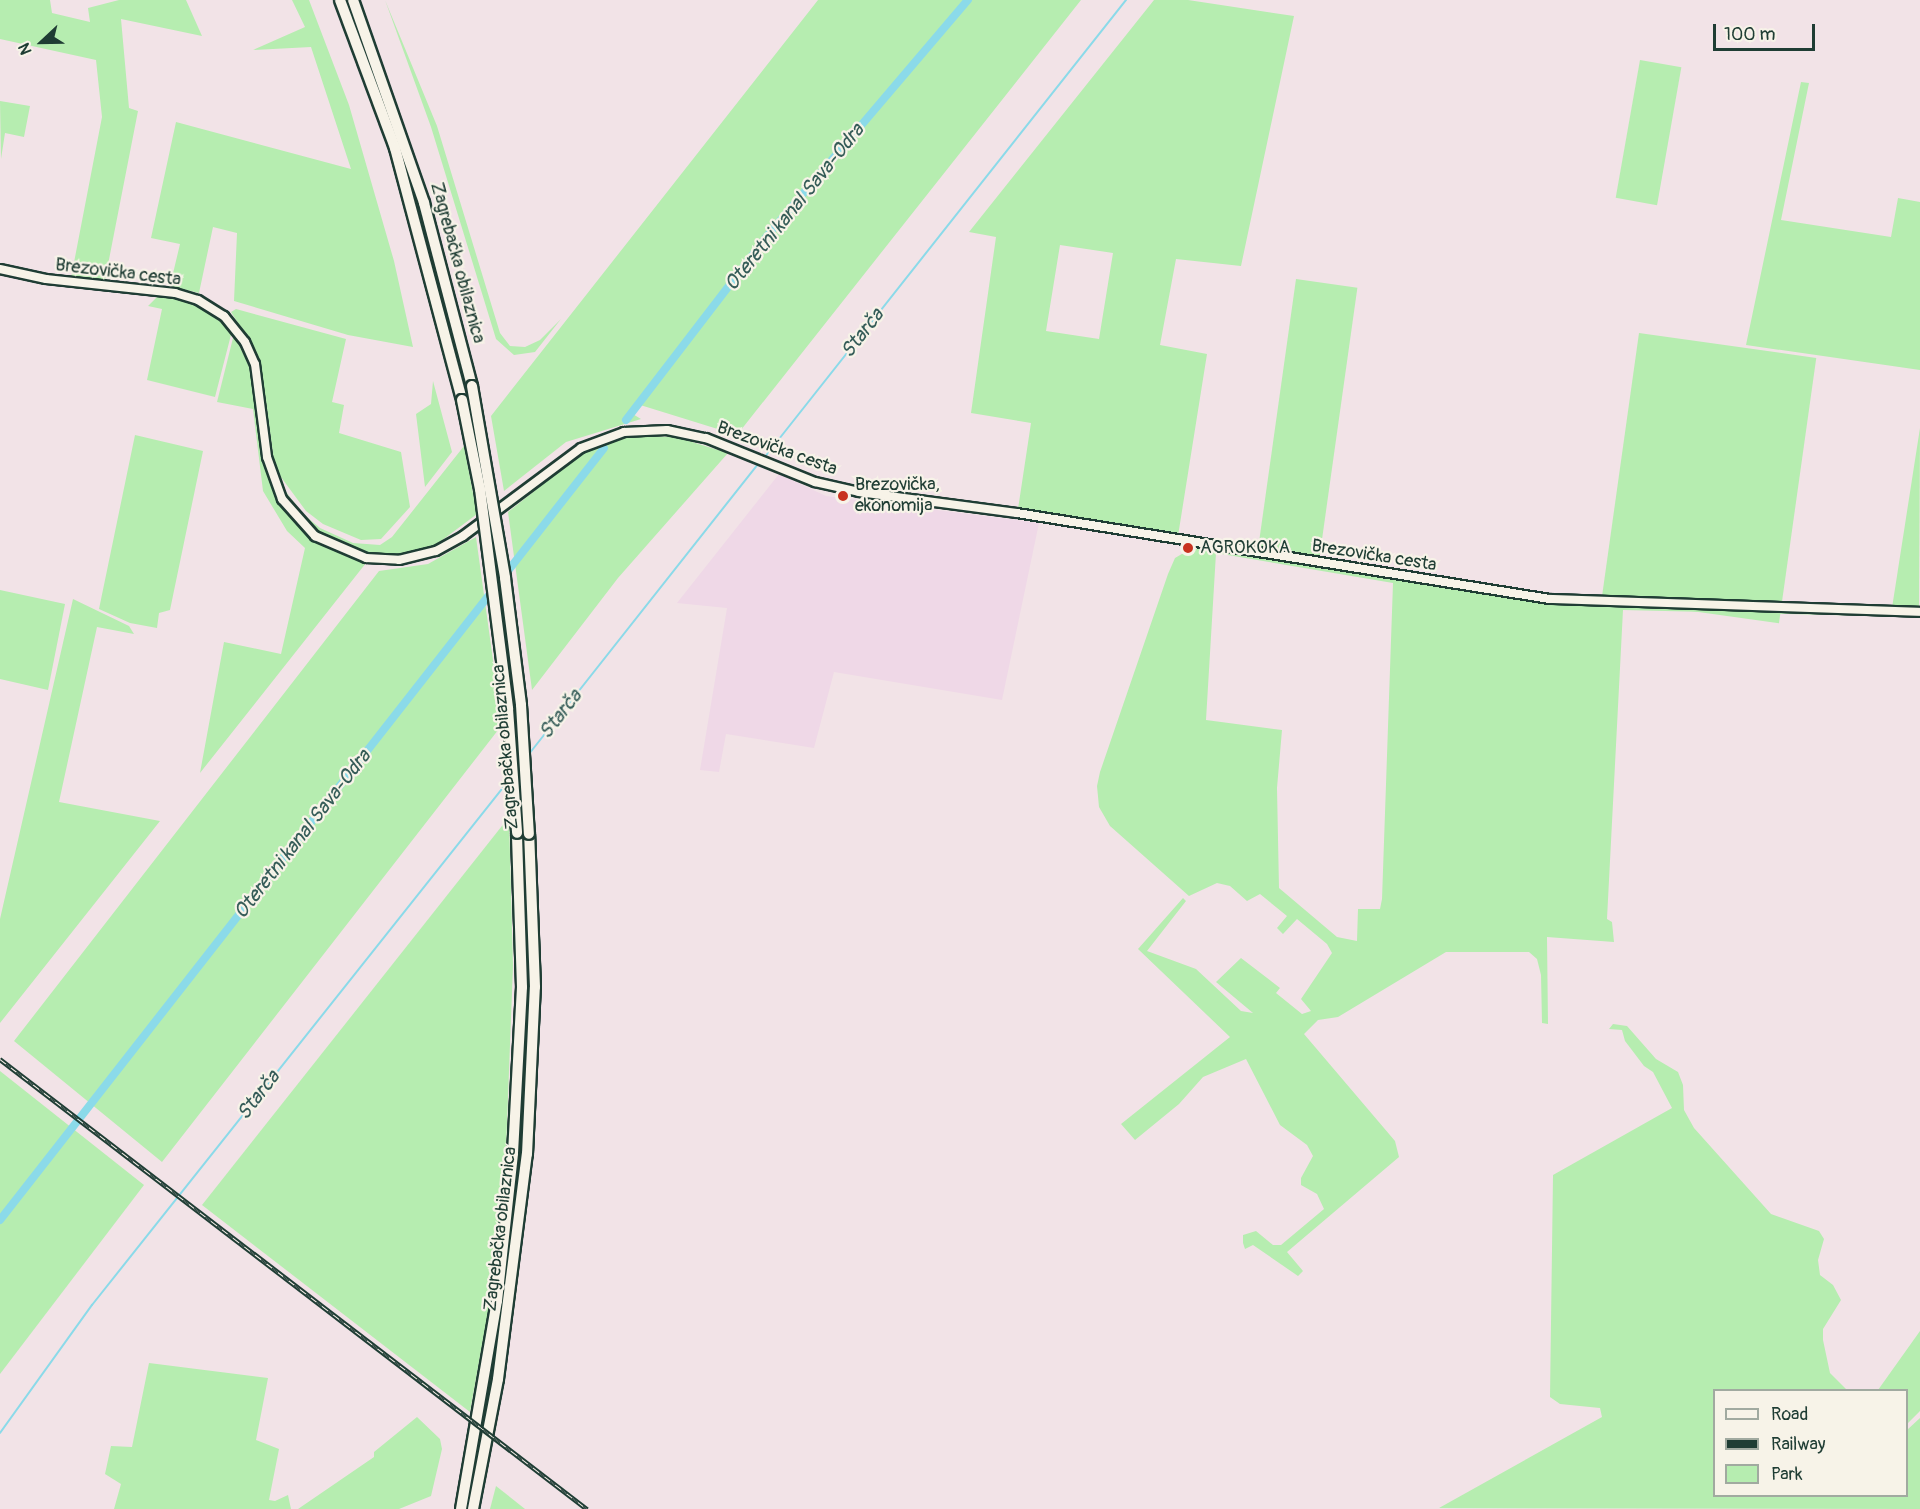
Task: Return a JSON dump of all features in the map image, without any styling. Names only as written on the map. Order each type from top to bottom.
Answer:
[{"type":"highway","name":"Zagrebačka obilaznica","points":[[340,0],[395,148],[462,400],[482,501],[508,709],[517,834],[522,987],[513,1153],[497,1301],[460,1509]]},
{"type":"highway","name":"Zagrebačka obilaznica","points":[[353,0],[424,203],[472,386],[492,484],[521,705],[535,987],[527,1154],[498,1379],[472,1509]]},
{"type":"main road","name":"Brezovička cesta","points":[[0,269],[46,279],[175,293],[198,300],[224,316],[245,342],[255,364],[267,457],[282,498],[315,536],[356,556],[399,560],[435,551],[463,536],[558,461],[616,434],[642,430],[676,431],[749,454],[830,486],[859,492],[1017,513],[1568,601],[1920,612]]},
{"type":"shaded area","points":[[779,474],[826,496],[1039,523],[1002,700],[834,672],[814,748],[726,734],[719,772],[700,770],[727,608],[677,603]]},
{"type":"green space","points":[[0,0],[50,0],[52,13],[90,22],[88,8],[119,0],[186,0],[202,36],[121,19],[129,108],[138,111],[105,280],[71,278],[102,117],[96,60],[0,39]]},
{"type":"green space","points":[[292,0],[309,0],[349,105],[394,261],[413,347],[348,335],[234,301],[237,233],[213,227],[199,293],[170,286],[180,244],[151,238],[176,122],[351,169],[311,47],[253,50],[305,27]]},
{"type":"green space","points":[[385,0],[437,126],[500,333],[510,346],[525,347],[540,340],[561,319],[535,352],[514,355],[496,339],[431,127]]},
{"type":"green space","points":[[818,0],[1081,0],[737,435],[637,404],[631,413],[641,419],[566,442],[504,491],[491,416]]},
{"type":"green space","points":[[1154,0],[1188,0],[1294,16],[1241,266],[1176,259],[1160,345],[1207,354],[1178,536],[1018,509],[1031,423],[971,413],[996,237],[969,232]],"holes":[[[1060,245],[1113,253],[1099,339],[1046,331]]]},
{"type":"green space","points":[[1640,60],[1681,67],[1657,205],[1616,198]]},
{"type":"green space","points":[[1801,82],[1809,83],[1781,220],[1891,237],[1898,198],[1920,202],[1920,370],[1746,345]]},
{"type":"green space","points":[[0,101],[30,106],[24,137],[5,133],[1,159]]},
{"type":"green space","points":[[1296,279],[1357,288],[1319,558],[1258,549]]},
{"type":"green space","points":[[170,295],[210,312],[232,331],[215,397],[147,380],[162,309],[148,306],[157,297]]},
{"type":"green space","points":[[236,309],[346,339],[332,402],[344,405],[339,433],[401,452],[410,507],[381,539],[361,540],[323,524],[306,511],[275,469],[262,373],[252,345],[231,312]]},
{"type":"green space","points":[[1639,333],[1816,358],[1779,623],[1602,598]]},
{"type":"green space","points":[[234,334],[254,377],[262,452],[278,501],[314,541],[366,563],[200,773],[224,642],[281,654],[305,548],[287,531],[263,491],[253,409],[217,402]]},
{"type":"green space","points":[[433,381],[452,452],[425,487],[416,414],[431,404]]},
{"type":"green space","points":[[1920,428],[1919,608],[1892,608]]},
{"type":"green space","points":[[135,435],[203,451],[170,610],[159,613],[157,628],[130,623],[99,609]]},
{"type":"green space","points":[[641,436],[676,437],[728,453],[618,578],[532,690],[508,512],[581,454],[618,439]]},
{"type":"green space","points":[[464,446],[477,514],[433,547],[411,553],[374,555],[330,540],[308,524],[281,485],[303,514],[320,528],[353,543],[380,545],[392,537]]},
{"type":"green space","points":[[476,537],[502,725],[162,1162],[14,1041],[379,571],[428,564]]},
{"type":"green space","points":[[1192,548],[1560,604],[1911,617],[1623,610],[1607,919],[1612,922],[1614,942],[1547,937],[1548,1024],[1542,1023],[1541,975],[1537,959],[1529,952],[1446,952],[1338,1017],[1318,1020],[1304,1034],[1395,1141],[1399,1157],[1287,1252],[1303,1271],[1298,1276],[1253,1245],[1245,1249],[1243,1243],[1243,1235],[1256,1231],[1273,1245],[1281,1245],[1324,1209],[1317,1194],[1301,1185],[1301,1178],[1313,1156],[1307,1145],[1280,1125],[1246,1059],[1203,1077],[1179,1104],[1135,1140],[1121,1124],[1230,1037],[1138,949],[1183,898],[1186,901],[1147,951],[1196,969],[1241,1011],[1253,1013],[1216,982],[1241,958],[1280,988],[1276,993],[1302,1014],[1311,1011],[1301,999],[1332,953],[1327,944],[1297,919],[1283,934],[1277,928],[1287,916],[1260,894],[1247,901],[1230,886],[1217,883],[1189,896],[1110,826],[1099,807],[1097,786],[1100,772],[1175,558]],"holes":[[[1216,553],[1393,583],[1382,899],[1380,909],[1358,909],[1357,941],[1337,937],[1279,888],[1277,788],[1282,730],[1206,720]]]},
{"type":"green space","points":[[0,590],[65,604],[48,690],[0,679]]},
{"type":"green space","points":[[73,599],[129,626],[134,634],[97,627],[59,802],[160,821],[0,1023],[0,919]]},
{"type":"green space","points":[[509,817],[513,966],[505,1176],[488,1312],[470,1412],[202,1205]]},
{"type":"green space","points":[[1613,1024],[1627,1026],[1656,1059],[1678,1072],[1683,1085],[1684,1110],[1694,1128],[1771,1214],[1819,1231],[1824,1239],[1818,1260],[1820,1275],[1833,1285],[1841,1300],[1823,1329],[1823,1340],[1830,1373],[1846,1389],[1713,1389],[1713,1497],[1908,1497],[1908,1429],[1920,1418],[1920,1509],[1439,1508],[1602,1417],[1600,1408],[1560,1404],[1550,1397],[1553,1175],[1672,1108],[1653,1072],[1644,1066],[1625,1041],[1622,1030],[1609,1029]]},
{"type":"green space","points":[[0,1071],[144,1185],[0,1374]]},
{"type":"green space","points":[[1920,1331],[1920,1411],[1908,1423],[1908,1389],[1879,1389]]},
{"type":"green space","points":[[149,1363],[268,1378],[256,1440],[279,1449],[269,1500],[275,1501],[288,1495],[291,1509],[114,1509],[121,1484],[105,1474],[111,1446],[132,1447]]},
{"type":"green space","points":[[417,1417],[440,1439],[442,1449],[431,1496],[399,1509],[298,1509],[374,1457],[374,1452]]},
{"type":"green space","points":[[496,1486],[525,1509],[490,1509]]},
{"type":"waterway","name":"Oteretni kanal Sava-Odra","points":[[626,420],[767,236],[968,0]]},
{"type":"waterway","name":"Starča","points":[[764,458],[1126,0]]},
{"type":"waterway","name":"Oteretni kanal Sava-Odra","points":[[0,1220],[604,448]]},
{"type":"waterway","name":"Starča","points":[[529,754],[760,462]]},
{"type":"waterway","name":"Starča","points":[[0,1433],[92,1305],[509,780]]},
{"type":"railway","points":[[0,1059],[587,1509]]},
{"type":"place","name":"Brezovička, ekonomija","points":[[843,496]]},
{"type":"place","name":"AGROKOKA","points":[[1188,548]]}]
